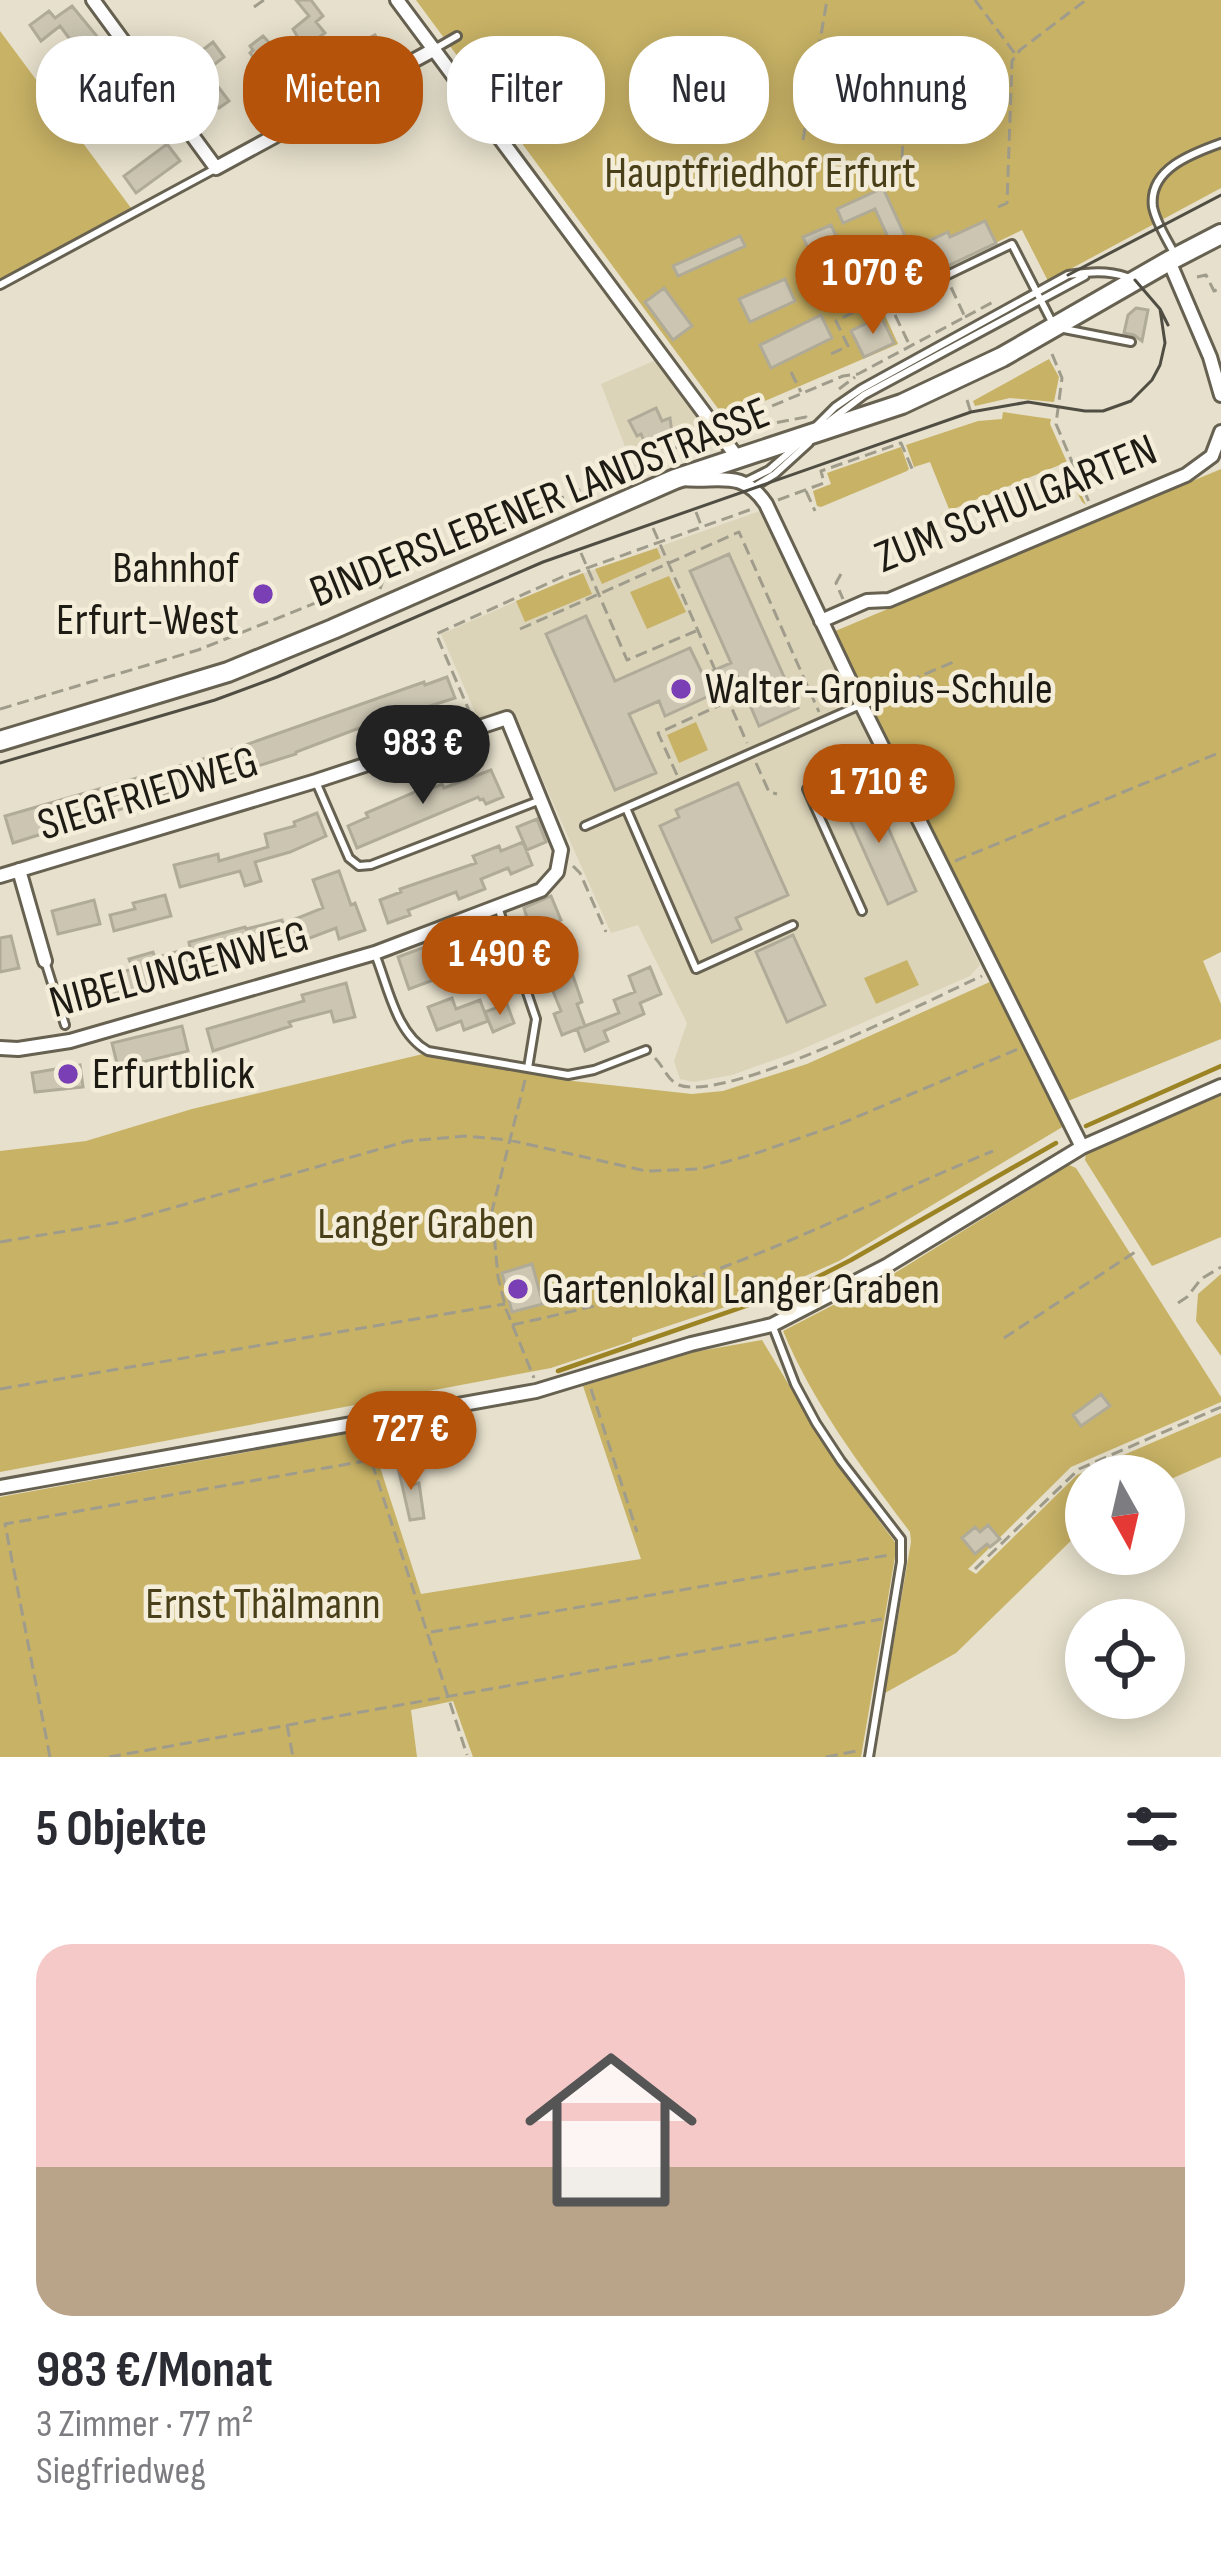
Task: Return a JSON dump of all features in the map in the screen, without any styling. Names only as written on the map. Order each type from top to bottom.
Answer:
[{"type":"main road","name":"BINDERSLEBENER LANDSTRASSE","points":[[0,741],[228,672],[675,479],[812,429],[902,404],[981,368],[1221,234]]},
{"type":"street","points":[[93,0],[216,168],[434,49]]},
{"type":"street","points":[[398,0],[737,457]]},
{"type":"street","points":[[1172,259],[1221,395]]},
{"type":"street","name":"ZUM SCHULGARTEN","points":[[820,621],[867,601],[890,600],[1200,467],[1212,456],[1221,432]]},
{"type":"street","points":[[675,479],[732,478],[749,485],[766,504],[1082,1147]]},
{"type":"street","points":[[476,728],[507,718],[560,843],[561,860]]},
{"type":"street","name":"SIEGFRIEDWEG","points":[[0,875],[476,728]]},
{"type":"street","name":"NIBELUNGENWEG","points":[[0,1048],[70,1041],[375,953],[541,890],[561,860]]},
{"type":"street","points":[[19,870],[45,961]]},
{"type":"street","points":[[0,1487],[536,1391],[772,1325],[888,1265],[1082,1147],[1221,1086]]},
{"type":"lane","points":[[434,49],[447,42]]},
{"type":"lane","points":[[1172,259],[1152,203],[1155,190],[1178,161],[1221,143]]},
{"type":"lane","points":[[0,285],[216,168]]},
{"type":"lane","points":[[888,300],[1012,244],[1054,327],[1131,342]]},
{"type":"lane","points":[[749,485],[789,463],[812,429],[864,394],[1068,275],[1114,273],[1135,280]]},
{"type":"lane","points":[[585,826],[861,703]]},
{"type":"lane","points":[[862,911],[808,789],[886,753]]},
{"type":"lane","name":"SIEGFRIEDWEG","points":[[316,781],[349,858],[359,866],[371,866],[542,800]]},
{"type":"lane","points":[[626,808],[696,969],[793,926]]},
{"type":"lane","points":[[498,907],[536,1019],[528,1068]]},
{"type":"lane","name":"NIBELUNGENWEG","points":[[375,953],[404,1029],[414,1044],[428,1051],[568,1075],[646,1050]]},
{"type":"lane","points":[[45,961],[65,1024]]},
{"type":"lane","points":[[772,1325],[816,1423],[901,1539],[870,1753]]},
{"type":"path","points":[[254,7],[264,0]]},
{"type":"path","points":[[821,36],[827,0]]},
{"type":"path","points":[[975,0],[1016,55]]},
{"type":"path","points":[[998,207],[1007,203],[1012,61],[1087,0]]},
{"type":"path","points":[[890,171],[902,160],[903,144]]},
{"type":"path","points":[[1197,277],[1206,275],[1214,291],[1221,288]]},
{"type":"path","points":[[0,709],[198,650],[385,575],[843,376],[858,374],[965,317],[946,276]]},
{"type":"path","points":[[831,354],[848,346],[836,321],[888,300]]},
{"type":"path","points":[[1052,354],[1062,378],[1056,424],[1095,514]]},
{"type":"path","points":[[791,372],[802,394]]},
{"type":"path","points":[[967,400],[972,416]]},
{"type":"path","points":[[737,421],[742,429],[806,417],[812,429]]},
{"type":"path","points":[[476,728],[436,634],[586,567],[824,483],[820,471],[900,442],[914,473]]},
{"type":"path","points":[[1064,480],[1086,470],[1090,473]]},
{"type":"path","points":[[805,490],[815,511]]},
{"type":"path","points":[[696,512],[701,527]]},
{"type":"path","points":[[653,527],[769,792],[777,794]]},
{"type":"path","points":[[520,628],[739,532],[823,721]]},
{"type":"path","points":[[580,553],[627,661],[697,630]]},
{"type":"path","points":[[841,574],[836,583],[848,609]]},
{"type":"path","points":[[373,611],[385,575]]},
{"type":"path","points":[[861,703],[956,661]]},
{"type":"path","points":[[681,784],[658,733],[728,701]]},
{"type":"path","points":[[943,866],[1221,752]]},
{"type":"path","points":[[561,860],[580,873],[606,932]]},
{"type":"path","points":[[646,1050],[674,1083],[686,1087],[717,1084],[803,1058],[994,970]]},
{"type":"path","points":[[0,1243],[126,1221],[408,1141],[465,1136],[509,1140],[646,1171],[700,1169],[840,1124],[1031,1043]]},
{"type":"path","points":[[528,1068],[493,1211],[505,1304],[536,1391]]},
{"type":"path","points":[[512,1325],[710,1272],[993,1151]]},
{"type":"path","points":[[1004,1338],[1135,1252]]},
{"type":"path","points":[[1178,1303],[1221,1267]]},
{"type":"path","points":[[0,1389],[505,1304]]},
{"type":"path","points":[[587,1376],[637,1532]]},
{"type":"path","points":[[975,1570],[1078,1469],[1221,1407]]},
{"type":"path","points":[[50,1757],[5,1524],[371,1460],[467,1755]]},
{"type":"path","points":[[428,1633],[902,1552]]},
{"type":"path","points":[[110,1757],[892,1618]]},
{"type":"path","points":[[287,1725],[293,1757]]},
{"type":"path","points":[[171,1746],[173,1757]]},
{"type":"path","points":[[826,1757],[870,1753]]},
{"type":"shaded area","points":[[658,359],[704,423],[629,457],[601,384]]},
{"type":"shaded area","points":[[760,511],[980,965],[970,976],[791,1054],[732,1075],[694,1082],[680,1079],[674,1061],[687,1023],[638,925],[611,933],[512,711],[479,721],[441,634],[565,580]]},
{"type":"green space","name":"Hauptfriedhof Erfurt","points":[[416,0],[1221,0],[1221,188],[1048,281],[1022,230],[878,300],[898,344],[725,418],[522,144],[605,144],[605,36],[447,36],[447,42]]},
{"type":"green space","points":[[0,31],[36,80],[36,144],[84,144],[131,208],[0,279]]},
{"type":"green space","points":[[1049,359],[1059,377],[1054,402],[1010,398],[975,406],[973,401]]},
{"type":"green space","points":[[1003,412],[1051,419],[1086,505],[1062,464],[951,510],[954,520],[943,518],[941,514],[949,509],[930,462],[914,467],[906,445],[978,421],[1002,419]]},
{"type":"green space","points":[[901,447],[907,471],[817,506],[813,491],[831,484],[827,473]]},
{"type":"green space","points":[[1221,469],[1221,952],[1203,961],[1221,1004],[1221,1039],[1068,1101],[833,632]]},
{"type":"green space","points":[[657,548],[661,558],[602,584],[595,569]]},
{"type":"green space","points":[[583,573],[592,594],[525,622],[516,601]]},
{"type":"green space","points":[[669,576],[686,612],[647,629],[630,592]]},
{"type":"green space","points":[[696,722],[708,750],[679,763],[667,735]]},
{"type":"green space","points":[[907,960],[919,985],[876,1004],[864,978]]},
{"type":"green space","name":"Langer Graben","points":[[992,981],[1064,1126],[839,1261],[767,1293],[551,1368],[0,1472],[0,1151],[86,1141],[192,1109],[423,1054],[564,1080],[692,1094],[723,1091],[807,1064]]},
{"type":"green space","points":[[1221,1094],[1221,1237],[1152,1266],[1085,1160],[1086,1154]]},
{"type":"green space","points":[[1069,1165],[1076,1168],[1221,1402],[1099,1455],[1065,1455],[1065,1473],[968,1569],[976,1574],[1065,1487],[1065,1547],[956,1653],[885,1693],[910,1532],[824,1410],[783,1331],[895,1273]]},
{"type":"green space","points":[[1221,1274],[1221,1356],[1196,1321],[1198,1294]]},
{"type":"green space","name":"Ernst Thälmann","points":[[762,1340],[834,1460],[897,1545],[861,1757],[473,1757],[453,1701],[411,1710],[417,1757],[0,1757],[0,1497],[368,1430],[421,1594],[641,1559],[583,1386],[694,1352]]},
{"type":"green space","points":[[1221,1413],[1221,1457],[1185,1473],[1185,1455],[1123,1455]]},
{"type":"building","points":[[296,0],[311,0],[323,16],[316,22],[325,33],[297,36],[293,29],[309,16]]},
{"type":"building","points":[[72,6],[97,36],[68,36],[60,26],[47,36],[38,36],[30,25],[49,11],[55,18]]},
{"type":"building","points":[[219,88],[229,101],[219,108]]},
{"type":"building","points":[[167,144],[180,161],[136,193],[124,176]]},
{"type":"building","points":[[883,188],[911,249],[985,221],[996,243],[889,294],[878,272],[899,261],[875,209],[843,223],[837,209]]},
{"type":"building","points":[[831,225],[858,283],[829,295],[803,237]]},
{"type":"building","points":[[740,236],[745,246],[678,276],[673,266]]},
{"type":"building","points":[[785,279],[795,301],[750,322],[739,299]]},
{"type":"building","points":[[664,288],[692,326],[673,340],[645,302]]},
{"type":"building","points":[[1136,308],[1148,310],[1142,341],[1124,333],[1128,315]]},
{"type":"building","points":[[821,315],[832,338],[771,368],[760,345]]},
{"type":"building","points":[[881,316],[894,343],[864,357],[851,331]]},
{"type":"building","points":[[656,408],[662,421],[670,418],[672,433],[646,445],[629,421]]},
{"type":"building","points":[[729,554],[798,708],[759,726],[736,673],[707,686],[711,695],[665,716],[659,701],[629,714],[656,773],[615,790],[546,634],[586,616],[615,681],[690,648],[703,675],[731,663],[690,571]]},
{"type":"building","points":[[447,677],[455,698],[296,754],[13,843],[5,816],[217,755]]},
{"type":"building","points":[[491,770],[503,797],[486,804],[478,797],[357,848],[348,826],[368,817],[366,813],[417,791],[418,795],[442,784],[444,788]]},
{"type":"building","points":[[738,783],[788,895],[736,918],[741,929],[712,942],[660,826],[679,817],[676,810]]},
{"type":"building","points":[[871,789],[916,891],[888,904],[842,802]]},
{"type":"building","points":[[317,813],[326,836],[255,862],[261,881],[245,886],[240,871],[180,887],[174,865],[218,854],[219,861],[268,847],[265,834],[295,826],[294,822]]},
{"type":"building","points":[[537,819],[546,842],[527,850],[517,827]]},
{"type":"building","points":[[523,842],[532,865],[511,874],[508,868],[481,879],[485,889],[459,899],[456,892],[388,923],[380,900],[476,863],[473,856]]},
{"type":"building","points":[[339,871],[365,930],[339,939],[336,928],[191,971],[192,975],[79,1004],[74,985],[133,969],[129,959],[153,952],[155,958],[190,948],[189,942],[245,927],[282,920],[283,924],[323,908],[313,880]]},
{"type":"building","points":[[165,895],[171,916],[114,931],[110,915]]},
{"type":"building","points":[[551,896],[561,920],[557,922],[567,945],[563,947],[585,1026],[562,1035],[554,1014],[561,1011],[524,908]]},
{"type":"building","points":[[94,900],[100,924],[58,934],[52,911]]},
{"type":"building","points":[[793,935],[825,1005],[787,1022],[756,952]]},
{"type":"building","points":[[11,936],[19,968],[0,972],[0,938]]},
{"type":"building","points":[[495,938],[503,956],[472,966],[466,950]]},
{"type":"building","points":[[425,947],[436,979],[409,989],[398,957]]},
{"type":"building","points":[[650,967],[661,994],[640,1003],[644,1014],[604,1031],[608,1041],[585,1051],[577,1029],[619,1013],[614,1000],[635,992],[629,976]]},
{"type":"building","points":[[346,983],[355,1017],[334,1022],[331,1011],[213,1051],[207,1029],[304,1001],[302,995]]},
{"type":"building","points":[[452,998],[456,1009],[480,1000],[488,1021],[464,1030],[461,1021],[437,1030],[428,1007]]},
{"type":"building","points":[[507,1004],[514,1023],[493,1032],[485,1012]]},
{"type":"building","points":[[182,1026],[188,1051],[118,1068],[112,1043]]},
{"type":"building","points":[[80,1065],[83,1087],[35,1092],[32,1073]]},
{"type":"building","points":[[532,1264],[543,1304],[512,1312],[502,1273]]},
{"type":"building","points":[[1101,1394],[1110,1406],[1081,1426],[1073,1415]]},
{"type":"building","points":[[408,1461],[412,1485],[419,1483],[424,1518],[410,1520],[397,1463]]},
{"type":"building","points":[[988,1525],[1000,1539],[975,1554],[962,1538],[975,1527],[980,1532]]},
{"type":"waterway","points":[[1086,1126],[1221,1066]]},
{"type":"waterway","points":[[558,1371],[792,1290],[1056,1143]]},
{"type":"tram line","points":[[1068,275],[1221,195]]},
{"type":"tram line","points":[[1135,280],[1168,325]]},
{"type":"tram line","points":[[0,763],[215,700],[543,562],[971,412],[1028,402],[1103,411],[1131,401],[1160,365],[1165,343],[1160,309]]},
{"type":"place","name":"Bahnhof Erfurt-West","points":[[263,594]]},
{"type":"place","name":"Walter-Gropius-Schule","points":[[681,689]]},
{"type":"place","name":"Erfurtblick","points":[[68,1074]]},
{"type":"place","name":"Gartenlokal Langer Graben","points":[[518,1289]]}]
